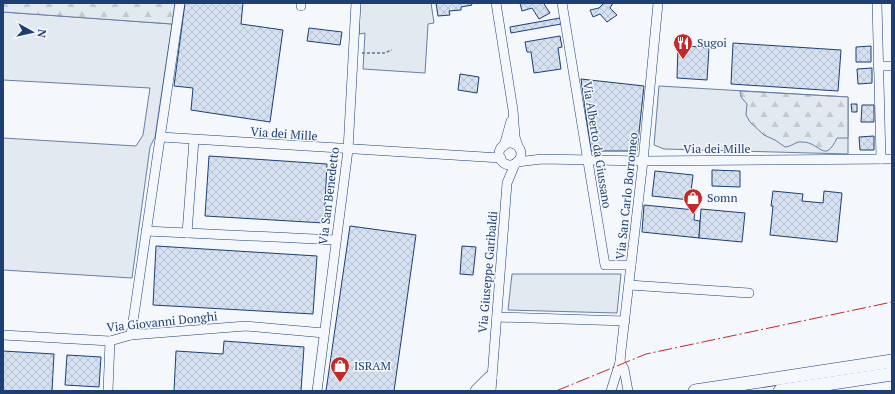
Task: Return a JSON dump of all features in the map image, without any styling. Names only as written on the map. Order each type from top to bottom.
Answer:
[{"type":"highway","points":[[695,391],[803,381],[834,376],[892,361]]},
{"type":"highway","points":[[834,376],[892,374]]},
{"type":"highway","points":[[780,391],[803,381]]},
{"type":"highway","points":[[477,391],[490,384]]},
{"type":"street","points":[[131,335],[180,3]]},
{"type":"street","name":"Via San Benedetto","points":[[317,391],[348,150],[356,3]]},
{"type":"street","name":"Via Giuseppe Garibaldi","points":[[496,3],[513,110],[513,123],[519,149]]},
{"type":"street","name":"Via Alberto da Giussano","points":[[562,3],[605,265],[631,265]]},
{"type":"street","name":"Via San Carlo Borromeo","points":[[611,391],[620,362],[625,321],[643,161],[658,3]]},
{"type":"street","points":[[877,3],[881,159]]},
{"type":"street","points":[[878,66],[892,66]]},
{"type":"street","name":"Via Giuseppe Garibaldi","points":[[487,391],[490,384],[493,363],[507,183],[502,154],[513,110]]},
{"type":"street","name":"Via dei Mille","points":[[161,137],[477,157],[502,154]]},
{"type":"street","points":[[187,233],[194,140]]},
{"type":"street","points":[[511,144],[519,149],[521,157],[516,163],[508,165],[502,154],[511,144]]},
{"type":"street","name":"Via dei Mille","points":[[519,149],[542,159]]},
{"type":"street","name":"Via dei Mille","points":[[516,163],[542,159],[643,161],[892,159]]},
{"type":"street","name":"Via Giuseppe Garibaldi","points":[[507,183],[516,163]]},
{"type":"street","points":[[146,231],[336,240]]},
{"type":"street","points":[[629,285],[749,293]]},
{"type":"street","points":[[497,317],[625,321]]},
{"type":"street","name":"Via Giovanni Donghi","points":[[3,335],[110,341],[131,335],[246,326],[324,333]]},
{"type":"street","points":[[108,391],[110,341]]},
{"type":"street","points":[[620,362],[624,368],[628,391]]},
{"type":"street","name":"Via Giuseppe Garibaldi","points":[[490,384],[493,363]]},
{"type":"path","points":[[353,52],[384,53],[392,50]]},
{"type":"green space","points":[[3,3],[175,3],[172,24],[3,12]]},
{"type":"green space","points":[[360,3],[431,3],[434,23],[428,24],[425,73],[363,69],[365,33],[359,34]]},
{"type":"green space","points":[[3,12],[172,24],[155,137],[150,147],[132,278],[3,270],[3,138],[136,146],[143,135],[150,88],[3,80]]},
{"type":"green space","points":[[659,86],[848,97],[848,154],[664,149],[654,145]]},
{"type":"green space","points":[[740,91],[848,97],[848,138],[837,138],[833,146],[829,150],[825,151],[814,145],[802,142],[785,147],[764,135],[750,122],[746,115],[747,104],[741,97]]},
{"type":"green space","points":[[512,274],[621,274],[617,313],[508,310]]},
{"type":"building","points":[[185,3],[243,3],[241,24],[283,30],[270,122],[191,110],[193,88],[174,86]]},
{"type":"building","points":[[436,3],[471,3],[472,5],[461,7],[461,10],[449,11],[450,15],[438,16]]},
{"type":"building","points":[[520,3],[545,3],[544,4],[550,13],[539,19],[532,8],[522,11]]},
{"type":"building","points":[[604,3],[613,3],[610,8],[617,15],[607,22],[600,14],[593,17],[590,10],[599,8]]},
{"type":"building","points":[[560,18],[561,24],[511,33],[510,27]]},
{"type":"building","points":[[309,28],[342,32],[340,45],[307,41]]},
{"type":"building","points":[[560,36],[562,47],[558,48],[561,69],[534,73],[531,52],[527,52],[525,42]]},
{"type":"building","points":[[733,43],[841,50],[838,91],[731,84]]},
{"type":"building","points":[[678,45],[709,48],[707,80],[677,78]]},
{"type":"building","points":[[871,46],[871,62],[856,62],[856,47]]},
{"type":"building","points":[[872,68],[872,83],[858,84],[857,69]]},
{"type":"building","points":[[460,74],[479,77],[477,93],[458,90]]},
{"type":"building","points":[[581,79],[644,86],[637,151],[591,151]]},
{"type":"building","points":[[851,104],[857,104],[857,112],[852,112]]},
{"type":"building","points":[[862,105],[874,105],[874,122],[861,122]]},
{"type":"building","points":[[874,136],[874,150],[860,150],[859,137]]},
{"type":"building","points":[[209,156],[327,164],[324,223],[205,216]]},
{"type":"building","points":[[712,170],[740,171],[740,187],[712,186]]},
{"type":"building","points":[[655,171],[693,175],[690,200],[652,196]]},
{"type":"building","points":[[773,191],[803,194],[802,201],[823,203],[824,191],[842,193],[837,242],[770,235]]},
{"type":"building","points":[[644,205],[695,210],[694,220],[700,221],[699,238],[642,232]]},
{"type":"building","points":[[701,209],[745,213],[742,242],[699,238]]},
{"type":"building","points":[[350,226],[416,235],[394,391],[326,391]]},
{"type":"building","points":[[156,246],[317,256],[313,314],[153,305]]},
{"type":"building","points":[[462,246],[476,247],[473,275],[460,274]]},
{"type":"building","points":[[224,341],[304,347],[301,391],[174,391],[176,351],[223,354]]},
{"type":"building","points":[[3,351],[54,354],[52,391],[3,391]]},
{"type":"building","points":[[67,355],[101,357],[99,387],[65,385]]},
{"type":"power","points":[[556,391],[646,354],[892,302]]},
{"type":"place","name":"Sugoi","points":[[683,60]]},
{"type":"place","name":"Somn","points":[[693,215]]},
{"type":"place","name":"ISRAM","points":[[340,383]]}]
